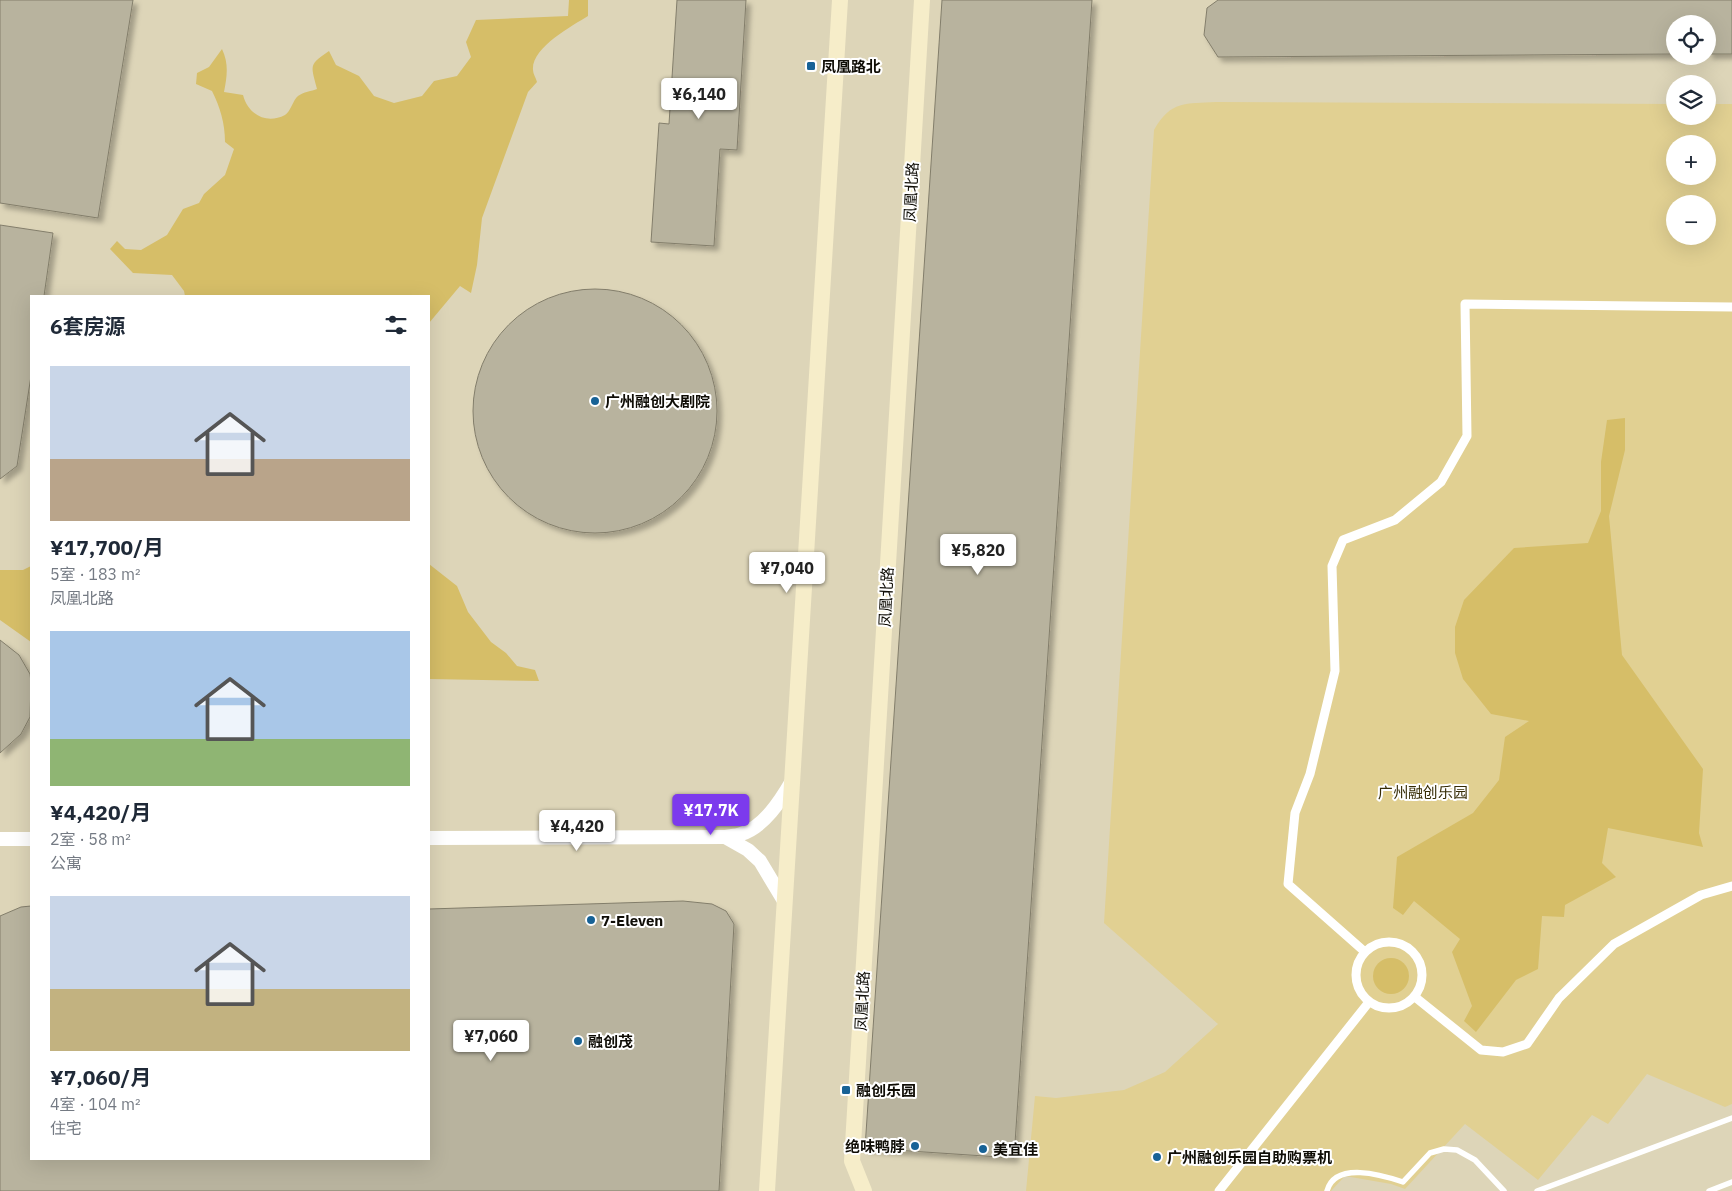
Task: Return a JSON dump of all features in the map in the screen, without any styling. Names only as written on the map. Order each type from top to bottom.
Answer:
[{"type":"main road","points":[[767,1191],[840,0]]},
{"type":"main road","name":"凤凰北路","points":[[864,1191],[852,1161],[922,0]]},
{"type":"street","points":[[1365,952],[1288,884],[1295,813],[1310,774],[1335,671],[1332,566],[1343,540],[1395,520],[1441,482],[1466,436],[1465,304],[1732,307]]},
{"type":"street","points":[[430,838],[725,837],[741,834],[754,827],[783,796],[792,780]]},
{"type":"street","points":[[725,837],[748,850],[760,861],[784,902]]},
{"type":"street","points":[[0,839],[30,839]]},
{"type":"street","points":[[1415,997],[1481,1050],[1503,1052],[1528,1044],[1559,998],[1614,944],[1701,895],[1732,886]]},
{"type":"street","points":[[1388,942],[1405,946],[1412,951],[1417,957],[1422,973],[1422,982],[1415,997],[1401,1007],[1392,1009],[1384,1009],[1369,1002],[1358,990],[1355,974],[1365,952],[1388,942]]},
{"type":"street","points":[[1219,1191],[1369,1002]]},
{"type":"lane","points":[[1537,1191],[1732,1118]]},
{"type":"lane","points":[[1326,1191],[1335,1178],[1344,1174],[1365,1172],[1403,1182],[1430,1153],[1457,1150],[1475,1160],[1504,1191]]},
{"type":"lane","points":[[1709,1191],[1732,1182]]},
{"type":"shaded area","points":[[0,0],[1732,0],[1732,1191],[0,1191]]},
{"type":"shaded area","points":[[569,0],[588,0],[588,16],[554,38],[538,54],[534,62],[533,72],[537,82],[528,92],[482,218],[477,265],[471,293],[460,286],[430,322],[430,295],[185,295],[172,275],[133,273],[110,249],[117,241],[125,249],[141,250],[167,235],[183,209],[199,203],[204,194],[225,175],[234,149],[225,142],[222,115],[212,91],[196,84],[197,73],[209,67],[222,49],[227,70],[224,92],[243,95],[245,102],[253,112],[259,116],[271,119],[285,115],[298,96],[317,89],[313,75],[313,66],[317,59],[329,51],[336,65],[359,76],[374,96],[394,103],[422,96],[434,81],[457,76],[471,57],[466,42],[476,20],[568,16]]},
{"type":"shaded area","points":[[1625,418],[1625,450],[1609,516],[1622,655],[1703,769],[1699,833],[1703,847],[1608,828],[1602,863],[1616,877],[1565,905],[1564,917],[1542,916],[1538,969],[1516,980],[1476,1032],[1464,1021],[1472,1006],[1452,952],[1460,939],[1414,901],[1403,915],[1393,908],[1397,857],[1473,813],[1499,780],[1505,737],[1529,721],[1491,714],[1463,679],[1455,653],[1455,627],[1464,600],[1514,548],[1588,543],[1601,511],[1601,462],[1607,420]]},
{"type":"shaded area","points":[[430,565],[457,586],[468,612],[491,642],[506,653],[517,666],[535,670],[539,681],[430,679]]},
{"type":"shaded area","points":[[30,566],[30,641],[0,620],[0,570],[23,570]]},
{"type":"shaded area","points":[[1391,958],[1398,959],[1404,963],[1408,969],[1408,983],[1404,989],[1398,993],[1391,994],[1384,993],[1378,989],[1374,983],[1373,976],[1374,969],[1378,963],[1384,959]]},
{"type":"green space","name":"广州融创乐园","points":[[1216,102],[1666,104],[1666,125],[1716,125],[1716,104],[1732,104],[1732,1104],[1725,1107],[1647,1074],[1608,1124],[1592,1115],[1538,1180],[1465,1124],[1405,1189],[1391,1184],[1345,1176],[1331,1191],[1026,1191],[1035,1096],[1056,1098],[1124,1090],[1165,1072],[1218,1024],[1104,923],[1154,130],[1160,120],[1173,108],[1188,104]]},
{"type":"building","points":[[0,0],[133,0],[98,218],[0,203]]},
{"type":"building","points":[[677,0],[746,0],[737,150],[720,149],[714,246],[651,242],[659,123],[669,124]]},
{"type":"building","points":[[942,0],[1092,0],[1014,1158],[865,1148]]},
{"type":"building","points":[[1218,0],[1732,0],[1732,54],[1716,54],[1716,15],[1666,15],[1666,54],[1218,57],[1204,35],[1207,8]]},
{"type":"building","points":[[0,225],[53,233],[44,295],[30,295],[30,382],[17,466],[0,479]]},
{"type":"building","name":"广州融创大剧院","points":[[583,289],[607,289],[630,294],[653,303],[673,317],[689,333],[697,343],[708,364],[715,387],[717,411],[715,435],[703,469],[689,489],[673,505],[653,519],[630,528],[607,533],[583,533],[560,528],[537,519],[517,505],[501,489],[487,469],[478,446],[473,423],[473,399],[478,376],[487,353],[501,333],[517,317],[537,303],[560,294]]},
{"type":"building","points":[[0,640],[19,655],[30,674],[30,717],[21,734],[0,753]]},
{"type":"building","name":"融创茂","points":[[683,901],[712,904],[726,911],[734,924],[719,1191],[0,1191],[0,916],[21,907],[30,906],[30,1160],[430,1160],[430,909]]},
{"type":"place","name":"凤凰路北","points":[[811,66]]},
{"type":"place","name":"广州融创大剧院","points":[[595,401]]},
{"type":"place","name":"7-Eleven","points":[[591,920]]},
{"type":"place","name":"融创茂","points":[[578,1041]]},
{"type":"place","name":"融创乐园","points":[[846,1090]]},
{"type":"place","name":"绝味鸭脖","points":[[915,1146]]},
{"type":"place","name":"美宜佳","points":[[983,1149]]},
{"type":"place","name":"广州融创乐园自助购票机","points":[[1157,1157]]}]
